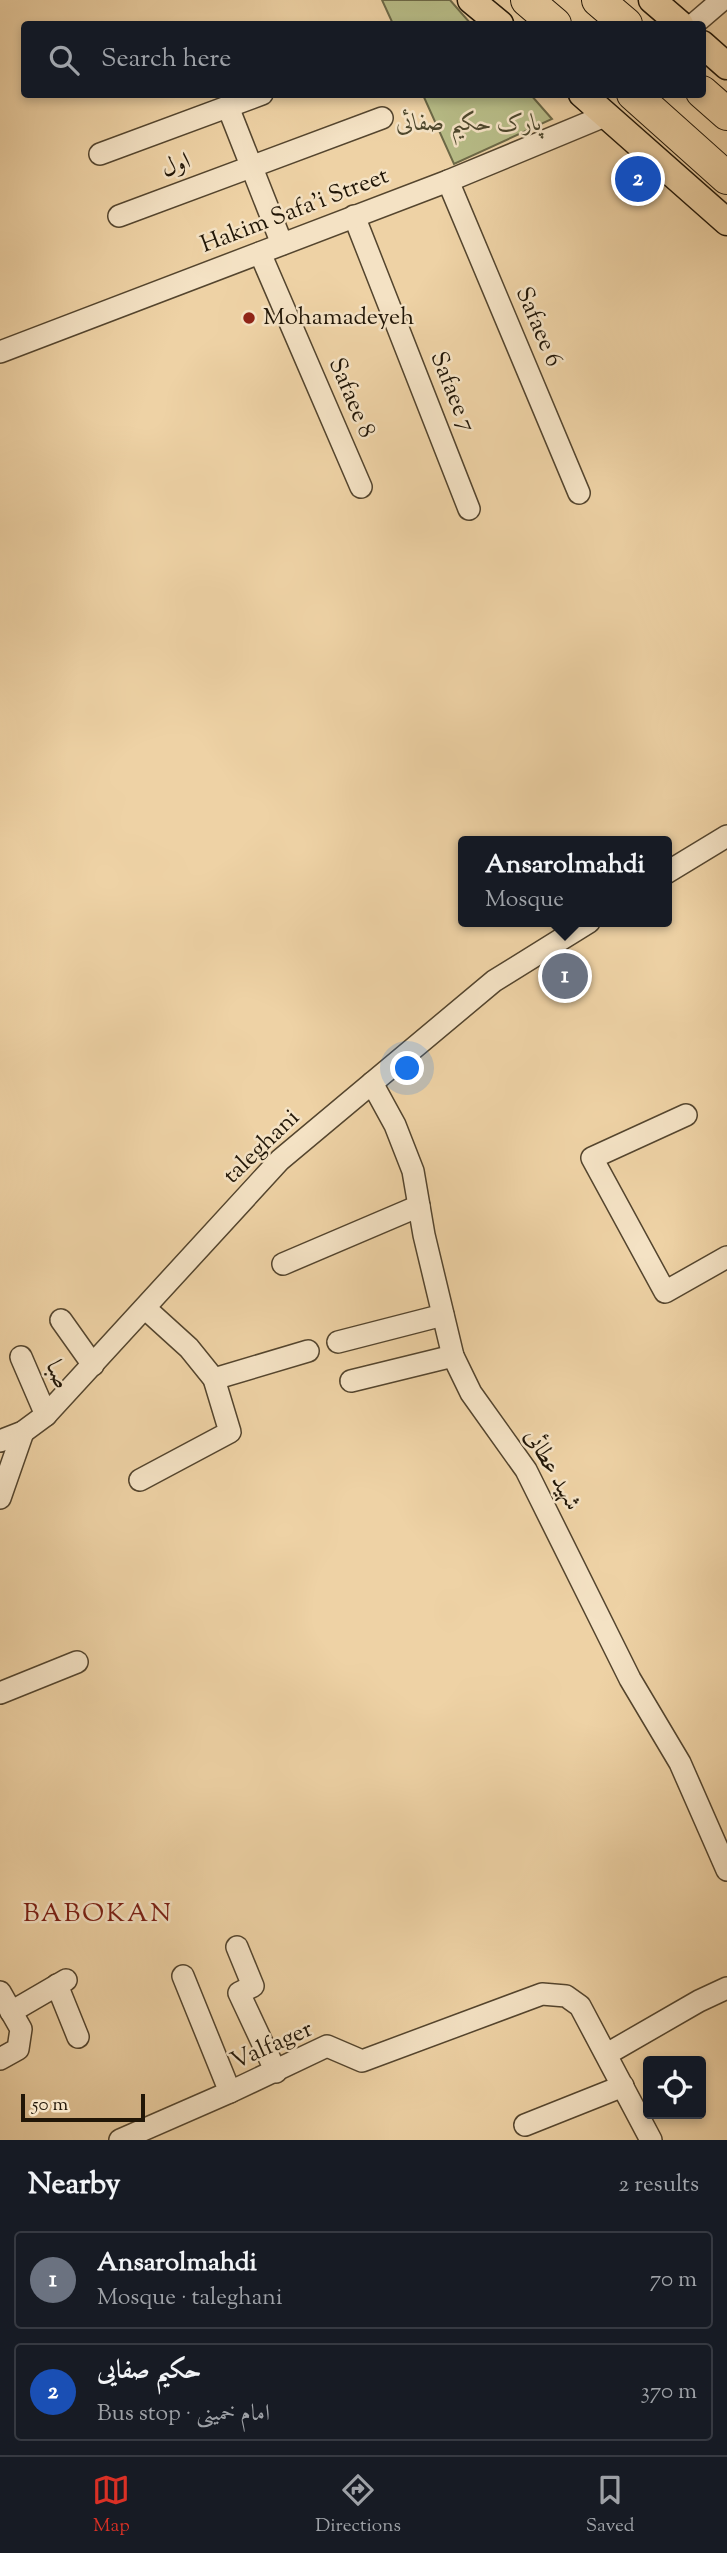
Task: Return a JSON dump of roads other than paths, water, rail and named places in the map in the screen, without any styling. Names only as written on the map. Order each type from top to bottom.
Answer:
[{"type":"highway","points":[[527,0],[552,21]]},
{"type":"highway","points":[[598,0],[622,21]]},
{"type":"highway","points":[[706,96],[727,114]]},
{"type":"highway","points":[[637,98],[727,178]]},
{"type":"main road","points":[[471,0],[496,21]]},
{"type":"main road","points":[[652,0],[676,21]]},
{"type":"main road","points":[[706,48],[727,66]]},
{"type":"main road","points":[[587,98],[727,222]]},
{"type":"street","points":[[698,21],[722,0]]},
{"type":"street","points":[[100,154],[252,98]]},
{"type":"street","points":[[228,107],[282,244]]},
{"type":"street","name":"Hakim Safa'i Street","points":[[0,352],[448,181],[607,115]]},
{"type":"street","name":"اول","points":[[119,216],[382,118]]},
{"type":"street","name":"Safaee 6","points":[[448,181],[579,493]]},
{"type":"street","name":"Safaee 7","points":[[354,216],[469,509]]},
{"type":"street","name":"Safaee 8","points":[[260,253],[361,486]]},
{"type":"street","points":[[672,870],[727,836]]},
{"type":"street","name":"taleghani","points":[[0,1441],[23,1432],[47,1415],[280,1160],[494,981],[581,927]]},
{"type":"street","name":"شهید عطائی","points":[[372,1083],[395,1125],[413,1171],[453,1356],[471,1393],[526,1470],[630,1679],[680,1763],[727,1870]]},
{"type":"street","points":[[686,1115],[592,1158],[665,1292],[727,1257]]},
{"type":"street","points":[[283,1265],[419,1206]]},
{"type":"street","points":[[141,1480],[230,1432],[214,1379],[189,1348],[146,1309]]},
{"type":"street","points":[[338,1342],[443,1315]]},
{"type":"street","points":[[61,1320],[93,1365]]},
{"type":"street","points":[[214,1379],[308,1351]]},
{"type":"street","points":[[351,1381],[453,1356]]},
{"type":"street","name":"صبا","points":[[21,1357],[47,1415]]},
{"type":"street","points":[[0,1498],[23,1432]]},
{"type":"street","points":[[1,1691],[77,1662]]},
{"type":"street","points":[[237,1947],[253,1986],[239,1993],[276,2072]]},
{"type":"street","points":[[183,1976],[230,2092]]},
{"type":"street","points":[[11,2012],[62,1982],[78,2037]]},
{"type":"street","points":[[651,2140],[607,2054],[699,2001],[727,1988]]},
{"type":"street","points":[[0,1992],[21,2029],[18,2049],[0,2059]]},
{"type":"street","name":"Valfager","points":[[120,2140],[276,2072],[327,2046],[362,2061],[542,1994],[566,1996],[580,2006],[607,2054]]},
{"type":"street","points":[[525,2125],[623,2086]]},
{"type":"place","name":"حکیم صفایی","points":[[638,179]]},
{"type":"place","name":"Mohamadeyeh","points":[[249,318]]},
{"type":"place","name":"Ansarolmahdi","points":[[565,976]]},
{"type":"district","name":"BABOKAN","points":[[98,1914]]},
{"type":"park label","name":"پارک حکیم صفائی","points":[[469,124]]}]
